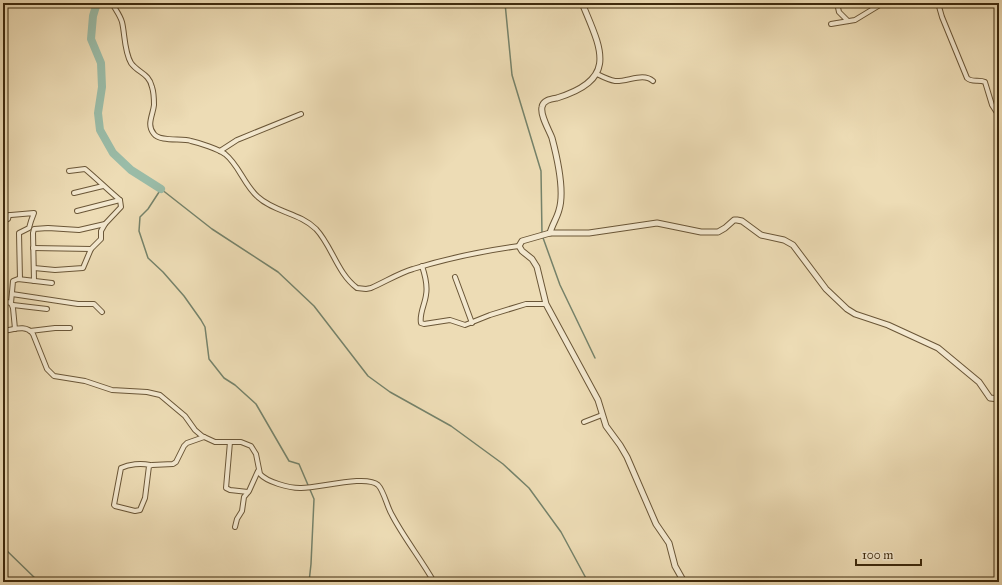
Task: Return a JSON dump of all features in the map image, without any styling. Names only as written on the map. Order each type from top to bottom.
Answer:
[{"type":"street","points":[[112,3],[121,20],[131,62],[151,81],[154,100],[150,123],[153,134],[162,139],[190,140],[220,151],[234,163],[252,192],[266,204],[304,220],[315,228],[328,246],[342,271],[357,288],[371,288],[422,266],[463,256],[519,246],[522,241],[547,234],[589,233],[657,224],[701,232],[713,232],[722,231],[734,220],[742,221],[761,235],[784,240],[793,246],[826,289],[847,310],[888,325],[938,348],[979,382],[990,398],[999,399]]},
{"type":"street","points":[[547,234],[559,210],[560,188],[552,139],[542,112],[542,105],[547,101],[577,90],[597,74],[599,66],[600,47],[582,3]]},
{"type":"street","points":[[837,3],[839,12],[848,21]]},
{"type":"street","points":[[831,24],[857,19],[883,3]]},
{"type":"street","points":[[938,3],[942,17],[967,78],[985,82],[992,105],[999,116]]},
{"type":"street","points":[[597,74],[616,81],[645,78],[653,81]]},
{"type":"street","points":[[220,151],[237,140],[301,114]]},
{"type":"street","points":[[69,171],[85,169],[120,200]]},
{"type":"street","points":[[74,193],[103,186]]},
{"type":"street","points":[[77,211],[120,200]]},
{"type":"street","points":[[34,268],[55,270],[83,268],[91,249],[101,239],[101,231],[105,224],[120,207],[120,200]]},
{"type":"street","points":[[3,221],[8,220],[9,215],[11,214],[34,213],[30,228],[19,233],[20,279]]},
{"type":"street","points":[[34,281],[34,229],[48,228],[79,230],[105,224]]},
{"type":"street","points":[[519,246],[522,251],[532,259],[537,267],[546,304],[598,400],[606,426],[627,457],[656,524],[670,543],[675,566],[684,582]]},
{"type":"street","points":[[33,248],[91,249]]},
{"type":"street","points":[[422,266],[427,289],[420,318],[422,324],[446,320],[465,325],[496,313],[526,304],[546,304]]},
{"type":"street","points":[[454,277],[472,323]]},
{"type":"street","points":[[15,329],[12,304],[13,281],[20,279],[52,283]]},
{"type":"street","points":[[12,294],[78,304],[94,304],[102,312]]},
{"type":"street","points":[[3,301],[12,304],[47,309]]},
{"type":"street","points":[[3,331],[23,328],[30,331],[70,328]]},
{"type":"street","points":[[30,331],[47,369],[54,376],[85,381],[112,390],[160,395],[185,416],[195,430],[204,437],[216,442],[241,442],[252,446],[256,454],[258,471],[262,476],[269,480],[297,488],[366,481],[376,483],[380,488],[395,521],[434,582]]},
{"type":"street","points":[[584,422],[602,415]]},
{"type":"street","points":[[150,465],[145,498],[140,510],[135,511],[115,506],[121,468],[126,466],[175,463],[187,443],[204,437]]},
{"type":"street","points":[[230,442],[226,488],[230,490],[248,492]]},
{"type":"street","points":[[234,528],[242,511],[244,496],[248,492],[258,471]]},
{"type":"street","points":[[3,578],[7,582]]},
{"type":"waterway","points":[[97,3],[93,16],[91,39],[101,63],[102,87],[98,113],[100,130],[113,153],[131,170],[161,189]]},
{"type":"waterway","points":[[505,3],[512,75],[541,171],[542,235],[560,285],[595,358]]},
{"type":"waterway","points":[[309,582],[314,499],[299,464],[289,461],[256,404],[235,385],[224,378],[209,359],[205,327],[201,320],[184,296],[163,272],[148,258],[139,231],[140,217],[148,209],[161,189],[212,229],[278,272],[314,306],[368,376],[390,392],[451,426],[503,464],[529,488],[561,532],[588,582]]},
{"type":"waterway","points":[[3,547],[39,582]]}]
